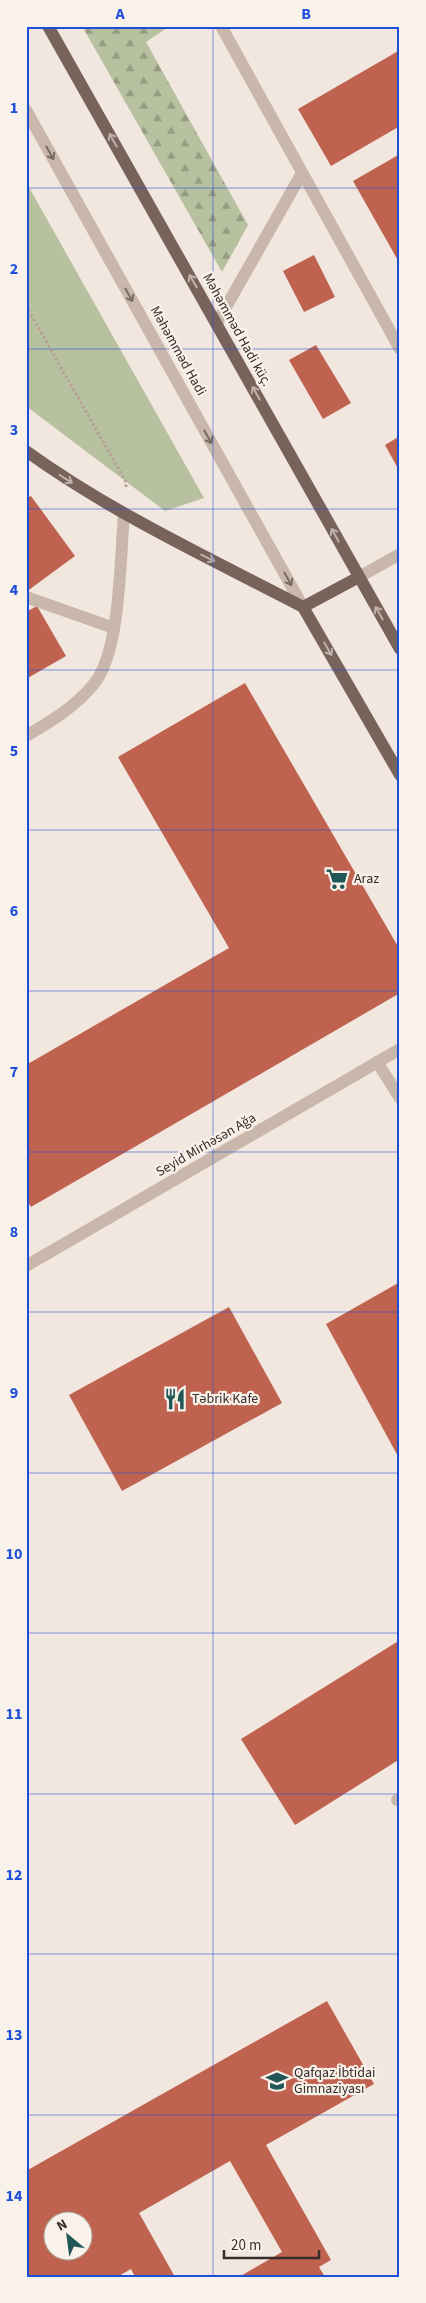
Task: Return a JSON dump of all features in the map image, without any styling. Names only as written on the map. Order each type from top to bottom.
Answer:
[{"type":"main road","name":"Məhəmməd Hadi küç.","points":[[48,26],[400,649]]},
{"type":"main road","points":[[26,451],[55,472],[124,514],[303,607],[400,775]]},
{"type":"main road","points":[[303,607],[359,577]]},
{"type":"street","points":[[221,26],[400,350]]},
{"type":"street","name":"Məhəmməd Hadi","points":[[26,110],[303,607]]},
{"type":"street","points":[[217,324],[302,173]]},
{"type":"street","points":[[26,736],[74,705],[94,684],[108,658],[114,628],[124,514]]},
{"type":"street","points":[[359,577],[400,554]]},
{"type":"street","points":[[26,597],[114,628]]},
{"type":"street","name":"Seyid Mirhəsən Ağa","points":[[26,1266],[400,1049]]},
{"type":"street","points":[[377,1062],[400,1098]]},
{"type":"path","points":[[26,306],[126,482],[124,514]]},
{"type":"green space","points":[[82,26],[170,26],[146,42],[248,225],[222,272]]},
{"type":"green space","points":[[26,182],[204,498],[165,511],[26,406]]},
{"type":"building","points":[[400,50],[400,126],[331,166],[298,109]]},
{"type":"building","points":[[400,154],[400,264],[353,181]]},
{"type":"building","points":[[314,255],[335,297],[304,312],[283,271]]},
{"type":"building","points":[[316,345],[351,403],[323,419],[289,360]]},
{"type":"building","points":[[400,436],[400,472],[385,445]]},
{"type":"building","points":[[31,496],[75,556],[26,592],[26,499]]},
{"type":"building","points":[[37,606],[66,656],[26,679],[26,612]]},
{"type":"building","points":[[245,683],[400,950],[400,993],[31,1207],[26,1199],[26,1065],[229,948],[118,757]]},
{"type":"building","points":[[400,1282],[400,1460],[326,1324]]},
{"type":"building","name":"Təbrik Kafe","points":[[229,1307],[282,1403],[122,1491],[69,1395]]},
{"type":"building","points":[[400,1640],[400,1759],[295,1825],[241,1739]]},
{"type":"building","points":[[327,2001],[374,2084],[266,2145],[331,2260],[319,2267],[325,2277],[239,2277],[282,2252],[230,2161],[139,2213],[175,2277],[135,2277],[131,2269],[117,2277],[26,2277],[26,2171]]},
{"type":"place","name":"Araz","points":[[337,879]]},
{"type":"place","name":"Təbrik Kafe","points":[[175,1399]]},
{"type":"place","name":"Qafqaz İbtidai Gimnaziyası","points":[[277,2081]]}]
